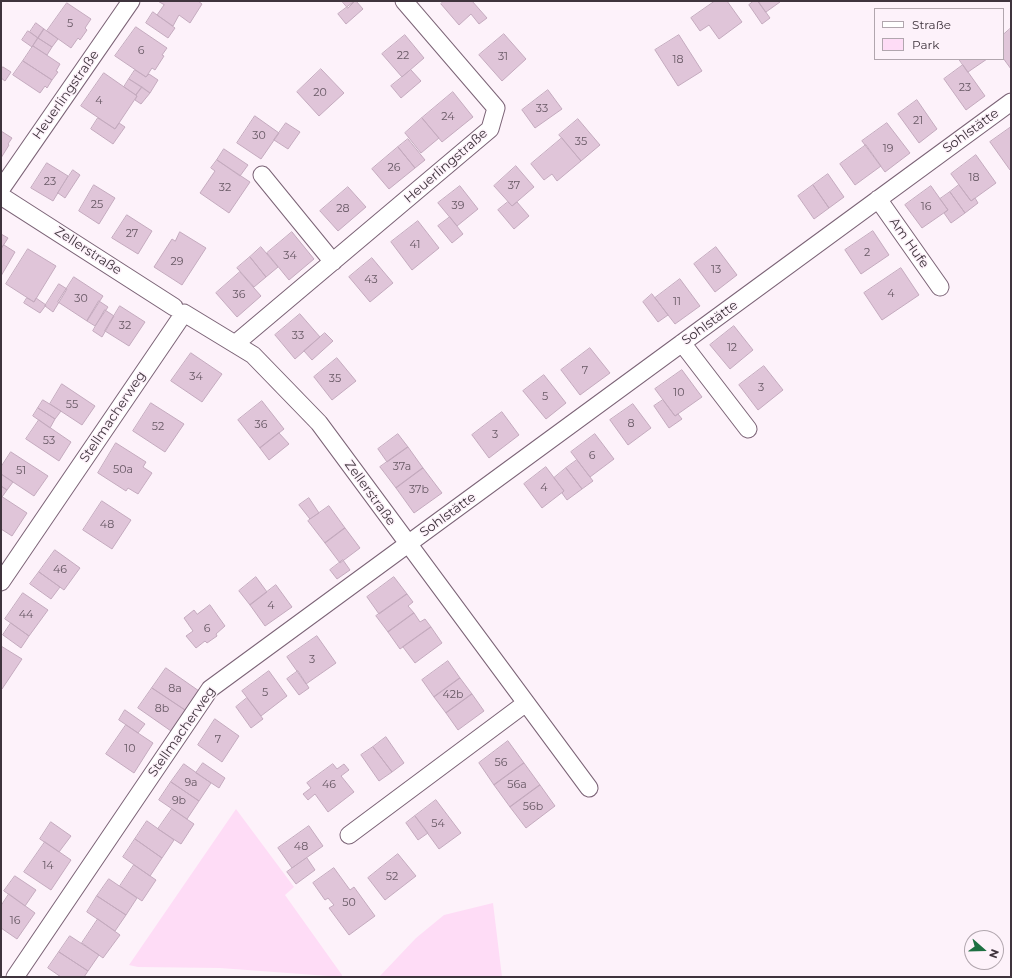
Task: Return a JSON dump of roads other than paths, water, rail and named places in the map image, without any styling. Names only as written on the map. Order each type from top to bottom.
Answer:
[{"type":"street","name":"Heuerlingstraße","points":[[1,189],[131,1]]},
{"type":"street","name":"Heuerlingstraße","points":[[235,344],[490,129],[496,108],[404,1]]},
{"type":"street","name":"Sohlstätte","points":[[408,544],[1011,102]]},
{"type":"street","points":[[262,175],[333,262]]},
{"type":"street","name":"Zellerstraße","points":[[1,196],[179,310],[253,355],[319,423],[589,788]]},
{"type":"street","name":"Am Hufe","points":[[878,199],[940,287]]},
{"type":"street","name":"Stellmacherweg","points":[[1,582],[179,310]]},
{"type":"street","points":[[682,343],[748,429]]},
{"type":"street","name":"Stellmacherweg","points":[[15,977],[210,689],[408,544]]},
{"type":"street","points":[[349,835],[526,703]]}]
